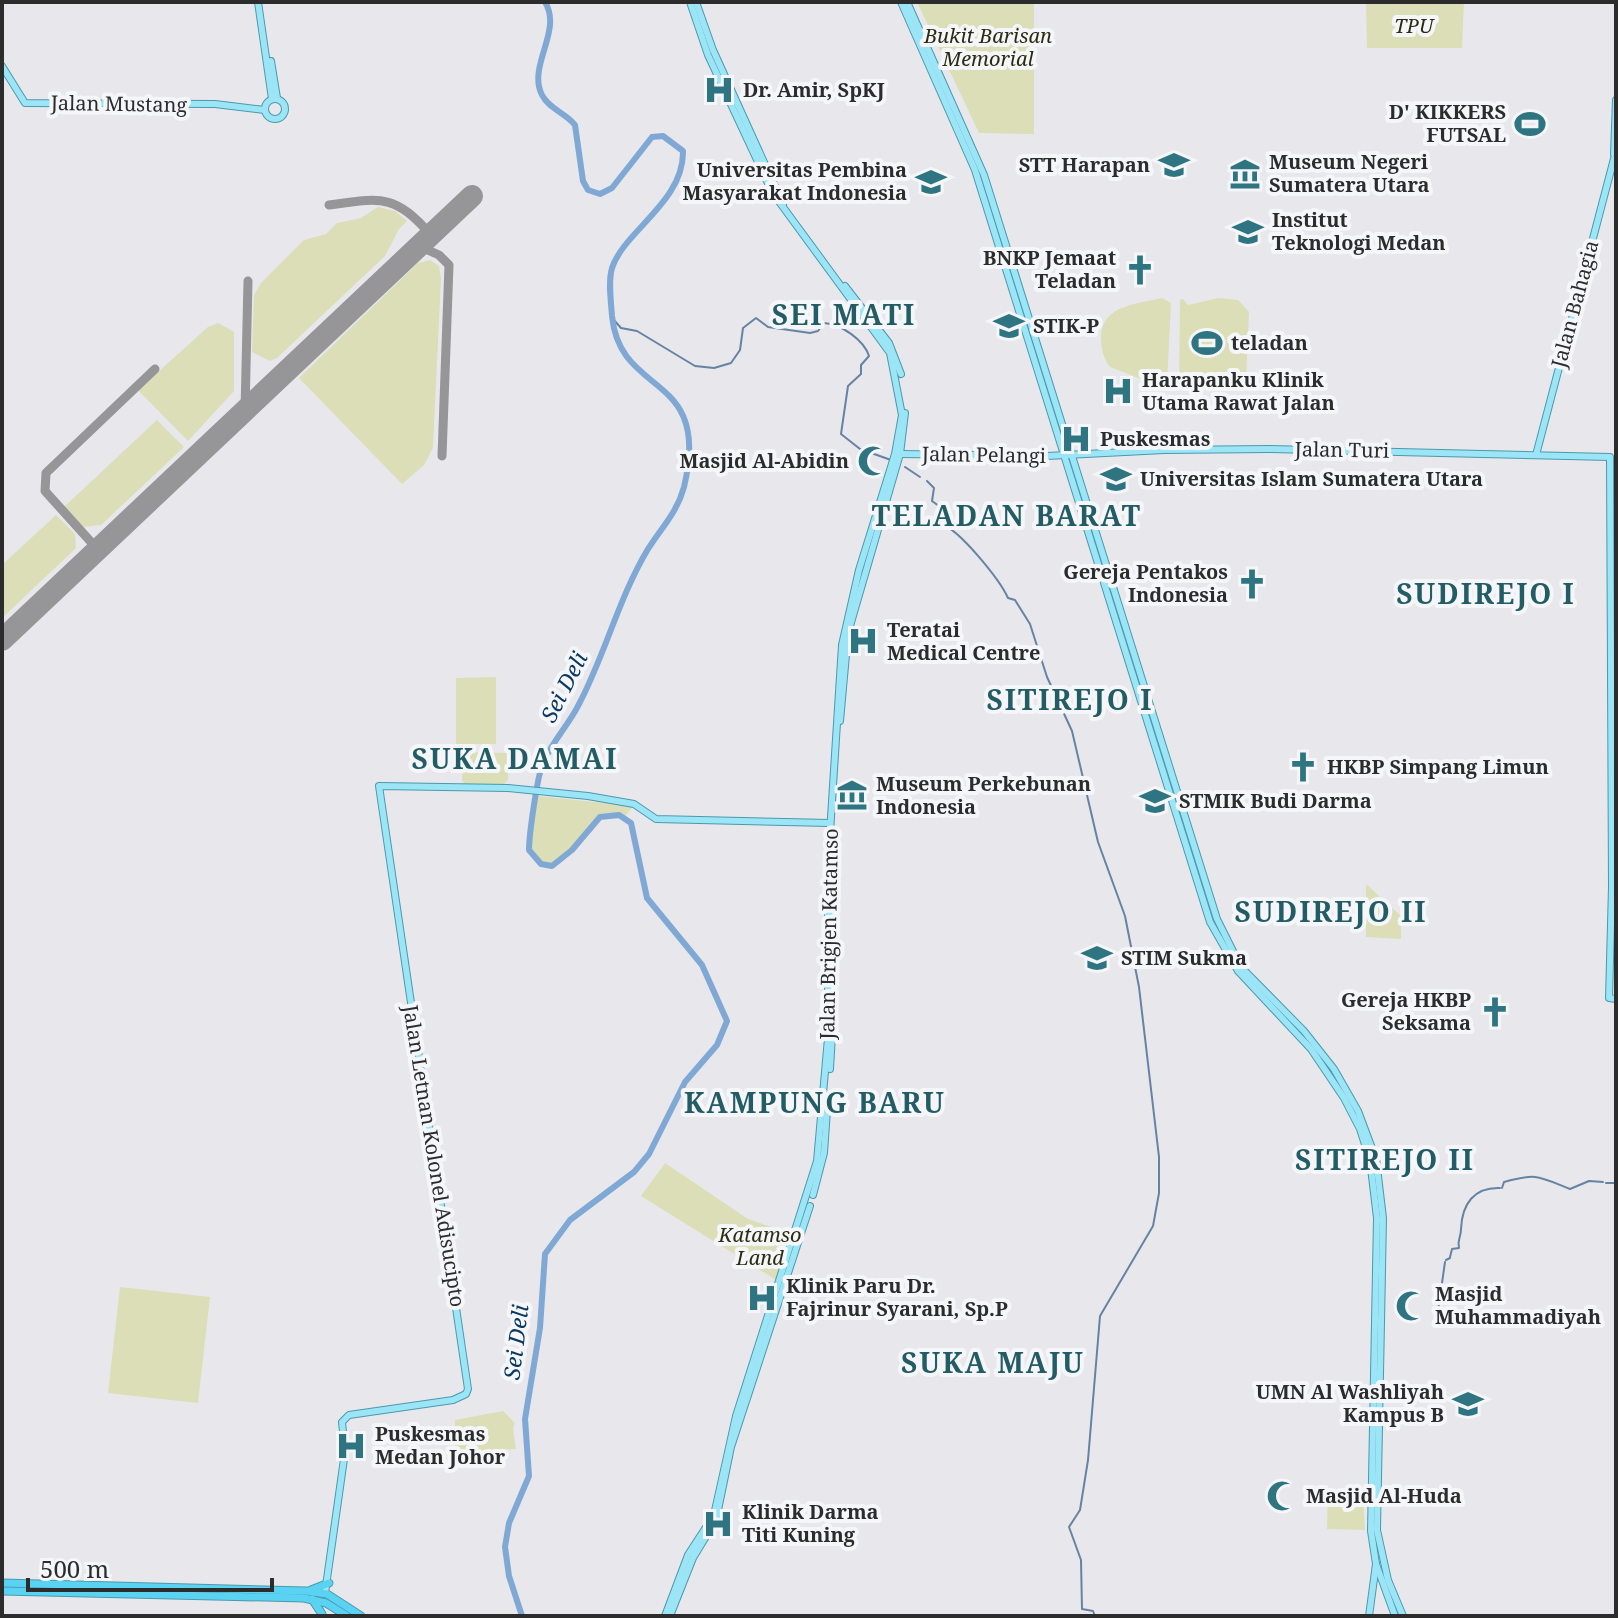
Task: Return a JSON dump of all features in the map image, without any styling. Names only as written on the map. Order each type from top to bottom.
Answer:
[{"type":"highway","points":[[2,1583],[306,1591],[327,1587],[337,1601],[361,1616]]},
{"type":"highway","points":[[2,1591],[312,1599],[326,1603],[347,1616]]},
{"type":"highway","points":[[312,1599],[323,1615],[338,1610]]},
{"type":"main road","points":[[260,2],[272,100],[265,110],[270,118],[282,116],[285,105],[272,100]]},
{"type":"main road","name":"Jalan Brigjen Katamso","points":[[669,1614],[688,1555],[712,1519],[758,1343],[822,1163],[829,1019],[830,823],[845,627],[896,460],[906,415],[899,366],[892,348],[787,209],[755,150],[693,2]]},
{"type":"main road","points":[[901,2],[909,11]]},
{"type":"main road","points":[[907,2],[984,175],[1069,456],[1217,919],[1244,971],[1304,1031],[1331,1065],[1358,1111],[1373,1159],[1383,1202],[1376,1472],[1379,1560],[1384,1589],[1395,1616]]},
{"type":"main road","name":"Jalan Mustang","points":[[2,66],[23,102],[215,104],[272,100]]},
{"type":"main road","name":"Jalan Bahagia","points":[[1536,455],[1614,151],[1616,100]]},
{"type":"main road","name":"Jalan Mustang","points":[[215,104],[265,110]]},
{"type":"main road","name":"Jalan Turi","points":[[1069,456],[1175,449],[1268,449],[1611,458],[1612,999]]},
{"type":"main road","name":"Jalan Pelangi","points":[[896,460],[1069,456]]},
{"type":"main road","name":"Jalan Brigjen Katamso","points":[[825,1102],[834,1021],[832,854],[838,723]]},
{"type":"main road","name":"Jalan Letnan Kolonel Adisucipto","points":[[327,1587],[345,1452],[340,1426],[349,1415],[453,1400],[466,1394],[468,1389],[379,786],[508,788],[634,804],[656,819],[830,823]]},
{"type":"main road","points":[[1369,1616],[1371,1589],[1379,1560]]},
{"type":"main road","points":[[1379,1560],[1403,1616]]},
{"type":"main road","points":[[1371,1589],[1384,1589]]},
{"type":"main road","points":[[323,1615],[326,1603]]},
{"type":"green space","name":"Bukit Barisan Memorial","points":[[917,2],[1034,2],[1034,134],[979,133]]},
{"type":"green space","name":"TPU","points":[[1366,2],[1464,2],[1462,48],[1367,48]]},
{"type":"green space","points":[[378,207],[395,211],[407,221],[399,229],[385,256],[277,358],[270,361],[252,352],[254,295],[261,283],[304,240],[326,234],[337,223],[361,218]]},
{"type":"green space","points":[[430,260],[439,266],[441,278],[433,448],[424,465],[402,484],[299,378],[418,263]]},
{"type":"green space","points":[[1162,298],[1171,303],[1167,383],[1162,387],[1110,367],[1103,353],[1101,336],[1103,326],[1114,312],[1132,304]]},
{"type":"green space","points":[[1218,298],[1238,300],[1249,312],[1246,381],[1234,391],[1188,384],[1187,388],[1179,388],[1180,300],[1183,299],[1188,305]]},
{"type":"green space","points":[[218,323],[234,332],[234,391],[188,441],[138,390],[208,327]]},
{"type":"green space","points":[[157,420],[184,447],[101,525],[83,527],[64,507]]},
{"type":"green space","points":[[56,515],[75,534],[76,548],[2,618],[2,565]]},
{"type":"green space","points":[[496,677],[496,744],[456,744],[456,678]]},
{"type":"green space","points":[[463,752],[508,753],[508,780],[501,787],[466,786],[462,780]]},
{"type":"green space","points":[[538,796],[633,806],[624,818],[613,815],[593,823],[552,866],[541,864],[529,850]]},
{"type":"green space","points":[[1366,884],[1401,916],[1401,939],[1366,937]]},
{"type":"green space","name":"Katamso Land","points":[[665,1163],[748,1219],[792,1234],[776,1280],[641,1196]]},
{"type":"green space","points":[[120,1287],[210,1297],[198,1403],[108,1393]]},
{"type":"green space","points":[[503,1411],[515,1423],[516,1449],[455,1452],[455,1420]]},
{"type":"green space","points":[[1328,1491],[1363,1492],[1365,1530],[1327,1529]]},
{"type":"waterway","name":"Sei Deli","points":[[522,1616],[509,1576],[505,1547],[509,1523],[529,1476],[525,1419],[540,1328],[545,1254],[570,1220],[634,1172],[649,1154],[685,1082],[717,1045],[727,1021],[702,965],[647,898],[631,823],[619,815],[600,817],[572,850],[552,866],[541,864],[529,850],[542,766],[575,712],[638,567],[677,505],[684,487],[689,449],[686,423],[676,403],[631,361],[619,342],[612,316],[610,285],[612,268],[619,254],[674,186],[681,169],[683,151],[663,136],[652,137],[612,188],[600,194],[588,190],[583,181],[575,125],[545,100],[539,84],[541,60],[550,25],[545,2]]},
{"type":"waterway","points":[[613,319],[621,328],[637,331],[695,366],[714,368],[731,363],[740,350],[743,328],[756,318],[768,327],[810,333],[818,331],[824,323],[844,330],[862,344],[869,356],[861,365],[861,374],[848,386],[841,434],[860,449],[891,460]]},
{"type":"waterway","points":[[905,467],[920,477]]},
{"type":"waterway","points":[[927,481],[934,488],[932,501],[943,509],[941,524],[958,535],[978,556],[1008,598],[1015,600],[1030,624],[1047,677],[1072,731],[1098,842],[1125,916],[1139,987],[1159,1157],[1159,1193],[1153,1226],[1100,1316],[1088,1460],[1080,1510],[1069,1527],[1081,1560],[1082,1609],[1093,1611],[1095,1616]]},
{"type":"waterway","points":[[1502,1188],[1504,1182],[1524,1177],[1544,1179],[1570,1189],[1589,1181],[1603,1182]]},
{"type":"waterway","points":[[1606,1183],[1616,1183]]},
{"type":"waterway","points":[[1450,1257],[1452,1249],[1459,1248],[1464,1212],[1471,1199],[1483,1190],[1500,1188]]},
{"type":"waterway","points":[[1446,1260],[1450,1258]]},
{"type":"waterway","points":[[1438,1311],[1445,1262]]},
{"type":"taxiway","points":[[329,205],[374,200],[386,202],[407,212],[431,235]]},
{"type":"taxiway","points":[[419,246],[439,255],[449,265],[442,456]]},
{"type":"taxiway","points":[[245,411],[248,281]]},
{"type":"taxiway","points":[[91,542],[45,491],[46,473],[155,369]]},
{"type":"runway","points":[[2,640],[472,196]]},
{"type":"place","name":"Dr. Amir, SpKJ","points":[[719,90]]},
{"type":"place","name":"D' KIKKERS FUTSAL","points":[[1530,124]]},
{"type":"place","name":"STT Harapan","points":[[1174,165]]},
{"type":"place","name":"Museum Negeri Sumatera Utara","points":[[1245,174]]},
{"type":"place","name":"Universitas Pembina Masyarakat Indonesia","points":[[931,182]]},
{"type":"place","name":"Institut Teknologi Medan","points":[[1248,232]]},
{"type":"place","name":"BNKP Jemaat Teladan","points":[[1140,270]]},
{"type":"place","name":"STIK-P","points":[[1009,326]]},
{"type":"place","name":"teladan","points":[[1207,343]]},
{"type":"place","name":"Harapanku Klinik Utama Rawat Jalan","points":[[1118,391]]},
{"type":"place","name":"Puskesmas","points":[[1076,439]]},
{"type":"place","name":"Masjid Al-Abidin","points":[[873,461]]},
{"type":"place","name":"Universitas Islam Sumatera Utara","points":[[1116,479]]},
{"type":"place","name":"Gereja Pentakos Indonesia","points":[[1252,584]]},
{"type":"place","name":"Teratai Medical Centre","points":[[863,641]]},
{"type":"place","name":"HKBP Simpang Limun","points":[[1303,767]]},
{"type":"place","name":"Museum Perkebunan Indonesia","points":[[852,795]]},
{"type":"place","name":"STMIK Budi Darma","points":[[1155,801]]},
{"type":"place","name":"STIM Sukma","points":[[1097,958]]},
{"type":"place","name":"Gereja HKBP Seksama","points":[[1495,1012]]},
{"type":"place","name":"Klinik Paru Dr. Fajrinur Syarani, Sp.P","points":[[762,1298]]},
{"type":"place","name":"Masjid Muhammadiyah","points":[[1411,1306]]},
{"type":"place","name":"UMN Al Washliyah Kampus B","points":[[1468,1404]]},
{"type":"place","name":"Puskesmas Medan Johor","points":[[351,1446]]},
{"type":"place","name":"Masjid Al-Huda","points":[[1282,1496]]},
{"type":"place","name":"Klinik Darma Titi Kuning","points":[[718,1524]]},
{"type":"district","name":"SEI MATI","points":[[844,315]]},
{"type":"district","name":"TELADAN BARAT","points":[[1007,516]]},
{"type":"district","name":"SUDIREJO I","points":[[1486,594]]},
{"type":"district","name":"SITIREJO I","points":[[1070,700]]},
{"type":"district","name":"SUKA DAMAI","points":[[515,759]]},
{"type":"district","name":"SUDIREJO II","points":[[1331,912]]},
{"type":"district","name":"KAMPUNG BARU","points":[[815,1103]]},
{"type":"district","name":"SITIREJO II","points":[[1385,1160]]},
{"type":"district","name":"SUKA MAJU","points":[[993,1363]]}]
